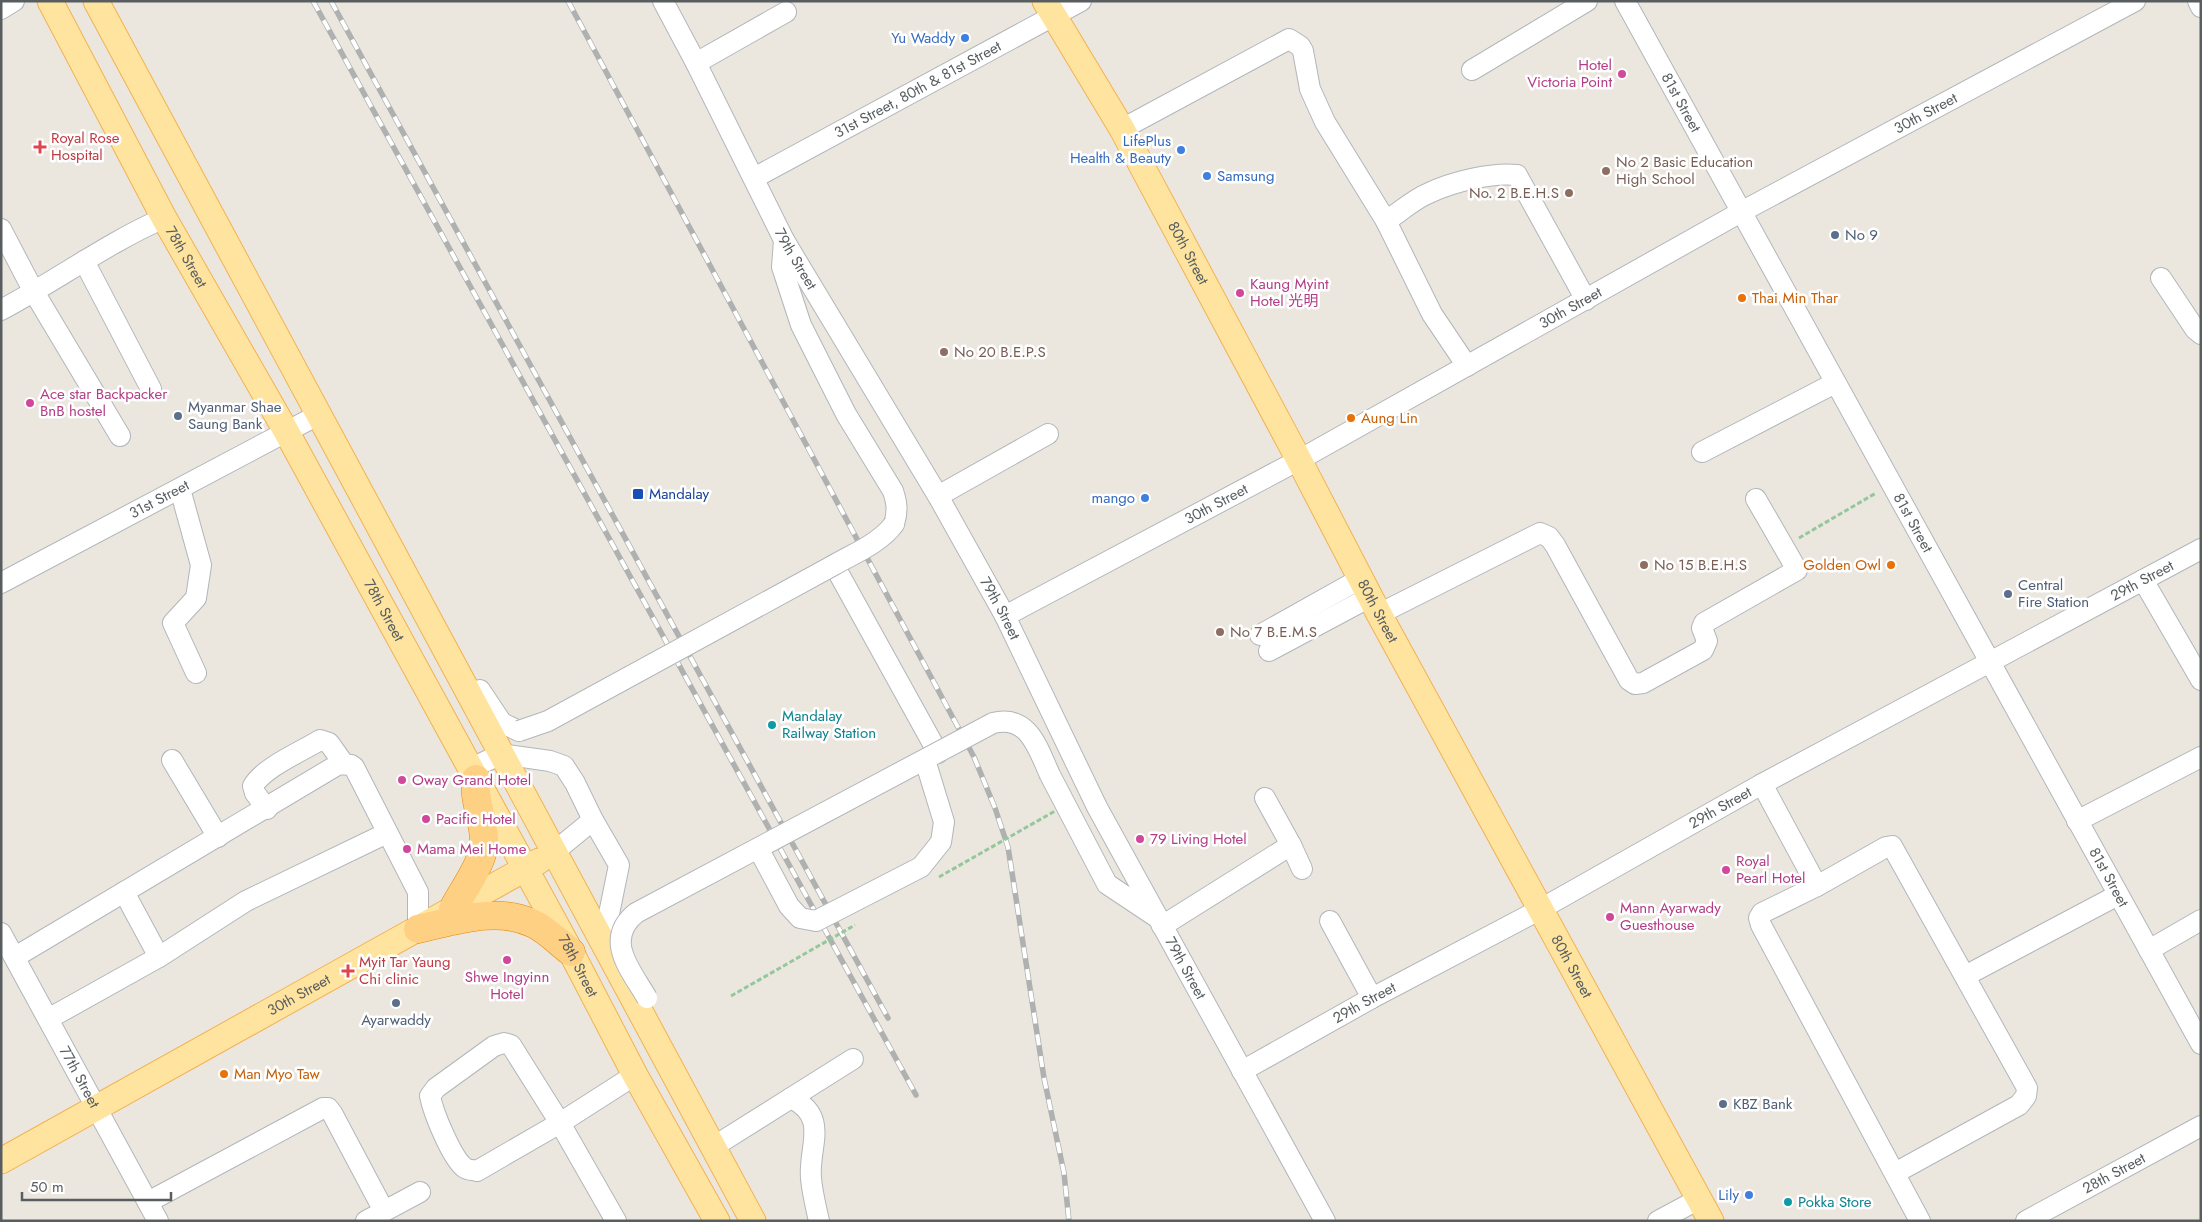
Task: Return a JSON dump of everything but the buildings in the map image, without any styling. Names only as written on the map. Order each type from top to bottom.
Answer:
[{"type":"highway","points":[[453,908],[480,860],[484,842],[474,792],[473,774]]},
{"type":"highway","points":[[418,929],[472,916],[493,915],[518,918],[534,924],[571,952]]},
{"type":"main road","name":"78th Street","points":[[50,1],[164,218],[286,431],[571,952],[635,1075],[717,1221]]},
{"type":"main road","points":[[96,1],[753,1221]]},
{"type":"main road","name":"80th Street","points":[[1049,8],[1122,129],[1370,597],[1539,910],[1711,1221]]},
{"type":"main road","name":"30th Street","points":[[1,1161],[554,852]]},
{"type":"street","points":[[1,9],[14,1]]},
{"type":"street","name":"79th Street","points":[[663,1],[784,240],[938,496],[1005,616],[1097,808],[1325,1221]]},
{"type":"street","name":"31st Street, 80th & 81st Street","points":[[754,178],[1049,8],[1081,1]]},
{"type":"street","points":[[1472,70],[1587,1]]},
{"type":"street","name":"81st Street","points":[[1625,1],[2201,1044]]},
{"type":"street","name":"30th Street","points":[[1005,616],[1299,460],[1741,212],[2134,1]]},
{"type":"street","points":[[2198,1],[2201,7]]},
{"type":"street","points":[[696,64],[786,12]]},
{"type":"street","points":[[1122,129],[1289,39],[1300,46],[1303,51],[1310,89],[1325,122],[1386,221],[1432,314],[1467,366]]},
{"type":"street","points":[[1386,221],[1429,193],[1482,176],[1517,175],[1586,300]]},
{"type":"street","points":[[1,310],[131,233],[164,218]]},
{"type":"street","points":[[1,228],[34,292],[120,436]]},
{"type":"street","points":[[408,583],[423,595],[502,724],[520,731],[548,721],[878,540],[889,532],[898,513],[893,491],[846,414],[801,325],[782,267],[784,240]]},
{"type":"street","points":[[84,262],[150,389]]},
{"type":"street","points":[[2160,278],[2195,329],[2201,334]]},
{"type":"street","points":[[1702,452],[1835,383]]},
{"type":"street","name":"31st Street","points":[[2,579],[180,489],[318,415]]},
{"type":"street","points":[[938,496],[1048,434]]},
{"type":"street","points":[[180,489],[201,565],[196,598],[174,623],[196,673]]},
{"type":"street","points":[[1265,643],[1370,597],[1540,533],[1549,537],[1555,545],[1628,680],[1635,684],[1643,683],[1703,650],[1707,641],[1702,628],[1704,623],[1796,570],[1756,499]]},
{"type":"street","name":"29th Street","points":[[1242,1072],[1372,998],[1539,910],[1762,784],[2201,549]]},
{"type":"street","points":[[758,848],[789,906],[800,918],[816,921],[921,867],[941,842],[944,822],[932,756],[834,564]]},
{"type":"street","points":[[2143,580],[2201,680]]},
{"type":"street","points":[[853,1059],[790,1098],[707,1137],[697,1105],[620,945],[622,928],[636,914],[993,723],[1003,721],[1013,722],[1028,732],[1107,884],[1160,922],[1291,845]]},
{"type":"street","points":[[267,809],[255,793],[253,786],[257,780],[275,766],[320,740],[330,744],[344,764]]},
{"type":"street","points":[[473,774],[501,754],[550,761],[564,766],[619,865],[603,943]]},
{"type":"street","points":[[2078,821],[2201,757]]},
{"type":"street","points":[[172,760],[218,837]]},
{"type":"street","points":[[15,957],[267,809],[335,766],[344,764],[351,764],[354,767],[418,892],[418,929]]},
{"type":"street","points":[[1762,784],[1817,886]]},
{"type":"street","points":[[1265,798],[1302,869]]},
{"type":"street","points":[[554,852],[593,820]]},
{"type":"street","points":[[48,1019],[159,957],[246,901],[387,833]]},
{"type":"street","points":[[1895,1173],[2019,1105],[2026,1096],[2027,1088],[1892,846],[1886,847],[1817,886],[1762,913],[1758,918],[1920,1221]]},
{"type":"street","points":[[124,892],[159,957]]},
{"type":"street","points":[[1965,976],[2118,895]]},
{"type":"street","points":[[2148,950],[2201,920]]},
{"type":"street","points":[[1330,921],[1372,998]]},
{"type":"street","name":"77th Street","points":[[1,933],[158,1221]]},
{"type":"street","points":[[616,1221],[560,1123],[511,1045],[504,1043],[494,1046],[436,1088],[430,1096],[433,1110],[458,1162],[467,1170],[477,1171],[560,1123],[635,1075]]},
{"type":"street","points":[[790,1098],[800,1103],[810,1112],[815,1141],[810,1176],[818,1221]]},
{"type":"street","points":[[148,1202],[323,1108],[328,1108],[384,1211]]},
{"type":"street","name":"28th Street","points":[[2026,1221],[2201,1126]]},
{"type":"street","points":[[366,1221],[420,1192]]},
{"type":"street","points":[[1658,1221],[1699,1199]]},
{"type":"path","points":[[1784,547],[1892,484]]},
{"type":"railway","points":[[313,1],[916,1095]]},
{"type":"railway","points":[[331,1],[888,1018]]},
{"type":"railway","points":[[568,1],[974,757],[995,808],[1008,847],[1044,1078],[1064,1173],[1069,1221]]},
{"type":"place","name":"Yu Waddy","points":[[965,38]]},
{"type":"place","name":"Hotel Victoria Point","points":[[1622,74]]},
{"type":"place","name":"Royal Rose Hospital","points":[[40,147]]},
{"type":"place","name":"LifePlus Health & Beauty","points":[[1181,150]]},
{"type":"place","name":"No 2 Basic Education High School","points":[[1606,171]]},
{"type":"place","name":"Samsung","points":[[1207,176]]},
{"type":"place","name":"No. 2 B.E.H.S","points":[[1569,193]]},
{"type":"place","name":"No 9","points":[[1835,235]]},
{"type":"place","name":"Kaung Myint Hotel 光明","points":[[1240,293]]},
{"type":"place","name":"Thai Min Thar","points":[[1742,298]]},
{"type":"place","name":"No 20 B.E.P.S","points":[[944,352]]},
{"type":"place","name":"Ace star Backpacker BnB hostel","points":[[30,403]]},
{"type":"place","name":"Myanmar Shae Saung Bank","points":[[178,416]]},
{"type":"place","name":"Aung Lin","points":[[1351,418]]},
{"type":"place","name":"Mandalay","points":[[638,494]]},
{"type":"place","name":"mango","points":[[1145,498]]},
{"type":"place","name":"No 15 B.E.H.S","points":[[1644,565]]},
{"type":"place","name":"Golden Owl","points":[[1891,565]]},
{"type":"place","name":"Central Fire Station","points":[[2008,594]]},
{"type":"place","name":"No 7 B.E.M.S","points":[[1220,632]]},
{"type":"place","name":"Mandalay Railway Station","points":[[772,725]]},
{"type":"place","name":"Oway Grand Hotel","points":[[402,780]]},
{"type":"place","name":"Pacific Hotel","points":[[426,819]]},
{"type":"place","name":"79 Living Hotel","points":[[1140,839]]},
{"type":"place","name":"Mama Mei Home","points":[[407,849]]},
{"type":"place","name":"Royal Pearl Hotel","points":[[1726,870]]},
{"type":"place","name":"Mann Ayarwady Guesthouse","points":[[1610,917]]},
{"type":"place","name":"Shwe Ingyinn Hotel","points":[[507,960]]},
{"type":"place","name":"Myit Tar Yaung Chi clinic","points":[[348,971]]},
{"type":"place","name":"Ayarwaddy","points":[[396,1003]]},
{"type":"place","name":"Man Myo Taw","points":[[224,1074]]},
{"type":"place","name":"KBZ Bank","points":[[1723,1104]]},
{"type":"place","name":"Lily","points":[[1749,1195]]},
{"type":"place","name":"Pokka Store","points":[[1788,1202]]}]
